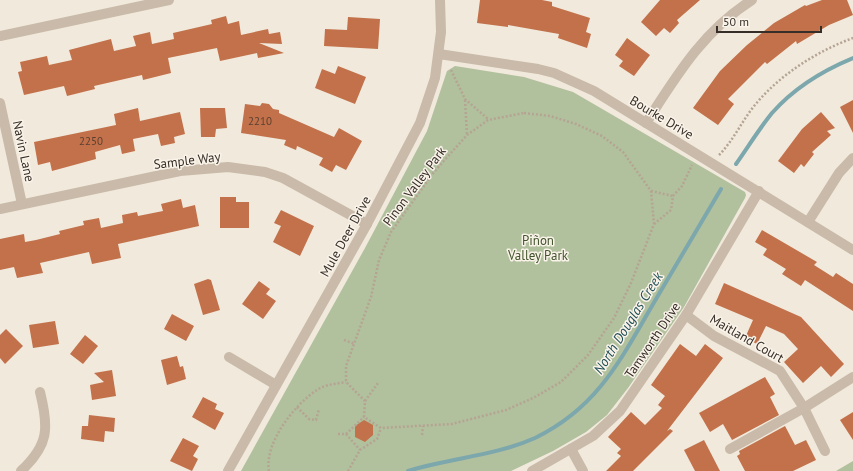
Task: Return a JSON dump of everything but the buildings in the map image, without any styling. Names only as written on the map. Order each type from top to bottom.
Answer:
[{"type":"street","points":[[0,36],[169,0]]},
{"type":"street","name":"Mule Deer Drive","points":[[228,471],[367,224],[420,123],[435,78],[439,54],[441,32],[440,0]]},
{"type":"street","points":[[646,123],[691,55],[725,20],[752,0]]},
{"type":"street","name":"Bourke Drive","points":[[439,54],[520,66],[554,73],[594,91],[853,250]]},
{"type":"street","name":"Navin Lane","points":[[0,103],[22,204]]},
{"type":"street","points":[[808,222],[839,173],[853,158]]},
{"type":"street","name":"Sample Way","points":[[0,209],[180,171],[228,168],[265,172],[283,178],[367,224]]},
{"type":"street","name":"Tamworth Drive","points":[[532,471],[593,436],[620,411],[686,315],[759,191]]},
{"type":"street","name":"Maitland Court","points":[[686,315],[714,336],[780,371],[804,408],[825,451]]},
{"type":"street","points":[[229,357],[276,385]]},
{"type":"street","points":[[730,449],[804,408],[853,377]]},
{"type":"street","points":[[21,471],[41,448],[45,433],[46,417],[40,392]]},
{"type":"street","points":[[571,449],[583,471]]},
{"type":"path","points":[[720,155],[752,109],[782,79],[807,60],[853,38]]},
{"type":"path","points":[[451,70],[465,99],[488,120]]},
{"type":"path","points":[[465,99],[467,135]]},
{"type":"path","name":"Pinon Valley Park","points":[[346,382],[346,366],[371,297],[379,260],[391,232],[434,172],[467,135],[488,120],[524,113],[550,116],[576,124],[602,136],[623,152],[651,191]]},
{"type":"path","points":[[654,224],[671,210],[673,196],[682,186],[692,164]]},
{"type":"path","points":[[364,417],[381,428],[452,424],[506,410],[533,398],[561,382],[588,355],[614,318],[631,283],[654,224],[651,191],[673,196]]},
{"type":"path","points":[[344,340],[355,344]]},
{"type":"path","points":[[269,471],[271,451],[276,435],[297,407],[318,389],[328,385],[346,382],[364,401]]},
{"type":"path","points":[[338,434],[346,434],[364,417],[364,401],[378,383]]},
{"type":"path","points":[[297,407],[309,419],[316,420],[319,409]]},
{"type":"path","points":[[422,435],[423,426]]},
{"type":"path","points":[[348,471],[360,450],[376,439],[381,428]]},
{"type":"path","points":[[346,434],[360,450]]},
{"type":"green space","name":"Piñon Valley Park","points":[[455,66],[524,77],[573,92],[745,192],[745,198],[684,307],[628,388],[607,415],[586,432],[553,451],[511,471],[241,471],[365,248],[427,131],[447,71]]},
{"type":"green space","points":[[853,461],[853,471],[836,471]]},
{"type":"waterway","name":"North Douglas Creek","points":[[736,164],[767,119],[780,104],[799,88],[820,74],[853,58]]},
{"type":"waterway","name":"North Douglas Creek","points":[[408,471],[488,453],[520,444],[557,426],[576,411],[607,379],[620,360],[721,189]]}]
